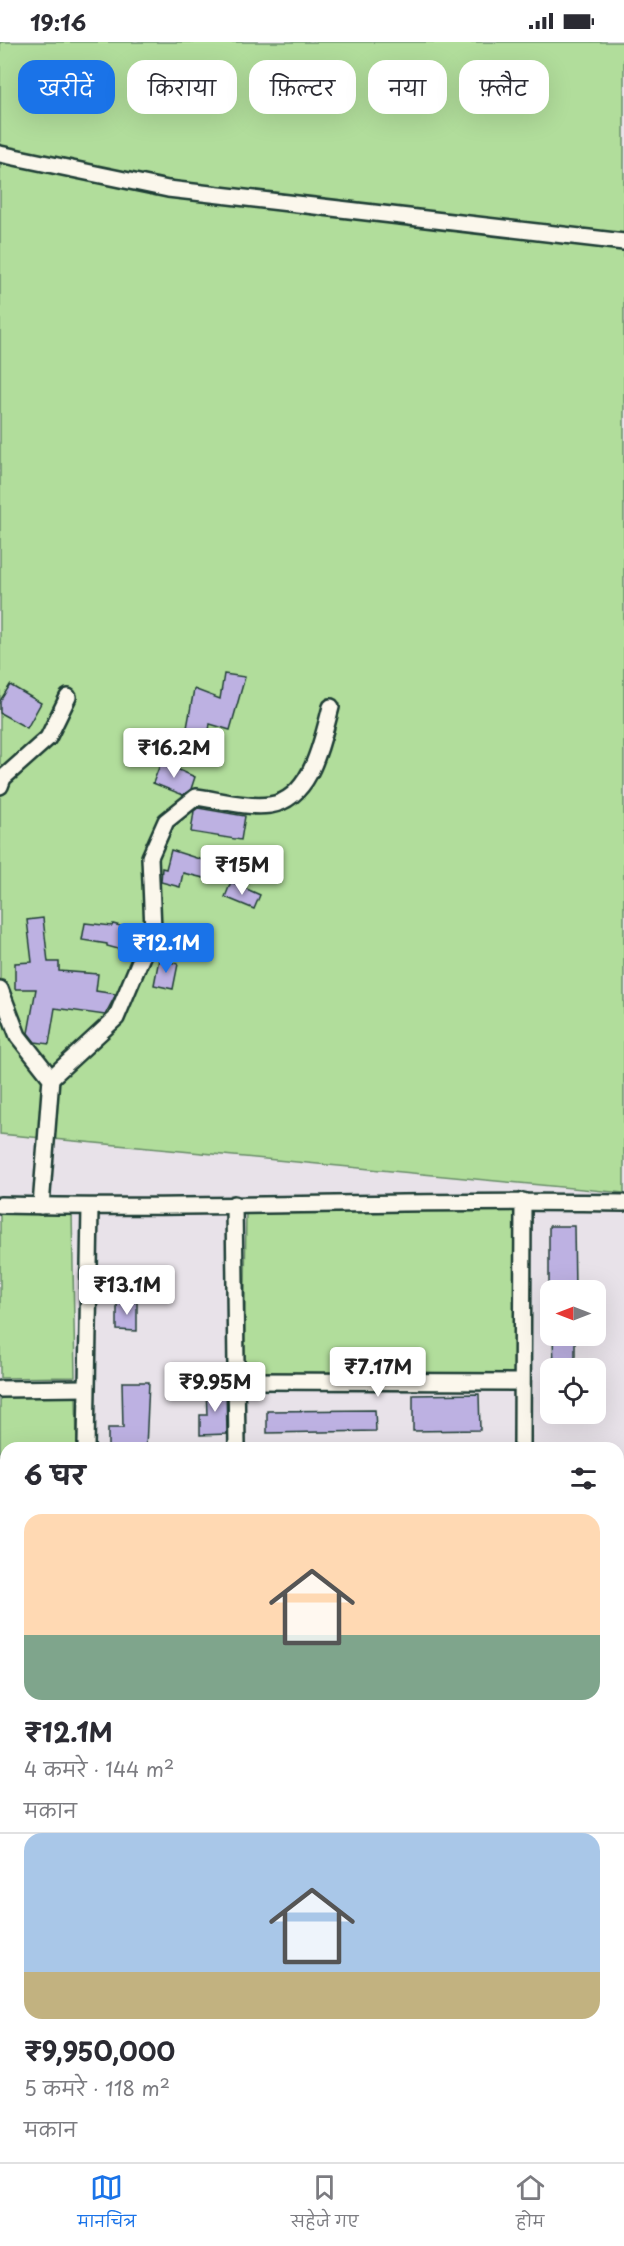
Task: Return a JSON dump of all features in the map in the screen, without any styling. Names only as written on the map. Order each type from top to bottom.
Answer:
[{"type":"street","points":[[0,154],[168,189],[624,242]]},
{"type":"street","points":[[0,786],[3,778],[48,738],[68,697]]},
{"type":"street","points":[[51,1077],[116,1018],[153,930],[150,858],[166,821],[195,797],[271,805],[285,799],[304,784],[314,765],[331,707]]},
{"type":"street","points":[[0,989],[18,1036],[51,1077],[41,1206]]},
{"type":"street","points":[[0,1205],[90,1207],[523,1201],[624,1203]]},
{"type":"street","points":[[522,1442],[523,1201]]},
{"type":"street","points":[[234,1204],[237,1442]]},
{"type":"street","points":[[86,1442],[90,1207]]},
{"type":"street","points":[[236,1381],[521,1382]]},
{"type":"street","points":[[0,1389],[86,1388]]},
{"type":"green space","points":[[0,42],[624,42],[624,1193],[0,1134]]},
{"type":"green space","points":[[517,1209],[514,1377],[244,1379],[246,1212]]},
{"type":"green space","points":[[0,1211],[72,1212],[75,1377],[0,1378]]},
{"type":"green space","points":[[0,1397],[76,1397],[77,1442],[0,1442]]},
{"type":"building","points":[[224,674],[245,677],[230,730],[210,724],[207,743],[185,739],[194,689],[220,699]]},
{"type":"building","points":[[10,685],[41,703],[27,728],[0,713],[0,701]]},
{"type":"building","points":[[161,762],[195,777],[191,789],[183,795],[153,783]]},
{"type":"building","points":[[198,808],[245,816],[241,840],[191,832],[194,811]]},
{"type":"building","points":[[171,850],[212,863],[208,879],[183,873],[180,887],[161,882],[162,868],[166,869]]},
{"type":"building","points":[[231,882],[260,895],[254,909],[225,897]]},
{"type":"building","points":[[43,918],[48,962],[59,962],[59,971],[98,974],[96,991],[116,994],[105,1015],[55,1008],[49,1044],[35,1042],[28,1033],[36,989],[15,989],[15,963],[32,962],[27,920]]},
{"type":"building","points":[[85,923],[112,926],[113,924],[142,932],[133,953],[107,946],[107,944],[82,940]]},
{"type":"building","points":[[159,959],[178,964],[173,989],[154,985]]},
{"type":"building","points":[[549,1226],[574,1226],[575,1280],[549,1280]]},
{"type":"building","points":[[117,1302],[137,1302],[137,1331],[117,1330]]},
{"type":"building","points":[[553,1346],[575,1346],[575,1358],[554,1358]]},
{"type":"building","points":[[122,1382],[149,1382],[146,1442],[108,1442],[108,1428],[123,1428]]},
{"type":"building","points":[[226,1387],[227,1434],[200,1435],[200,1415],[207,1415],[206,1388]]},
{"type":"building","points":[[479,1394],[480,1430],[413,1431],[413,1395]]},
{"type":"building","points":[[375,1410],[376,1431],[267,1433],[267,1411]]}]
